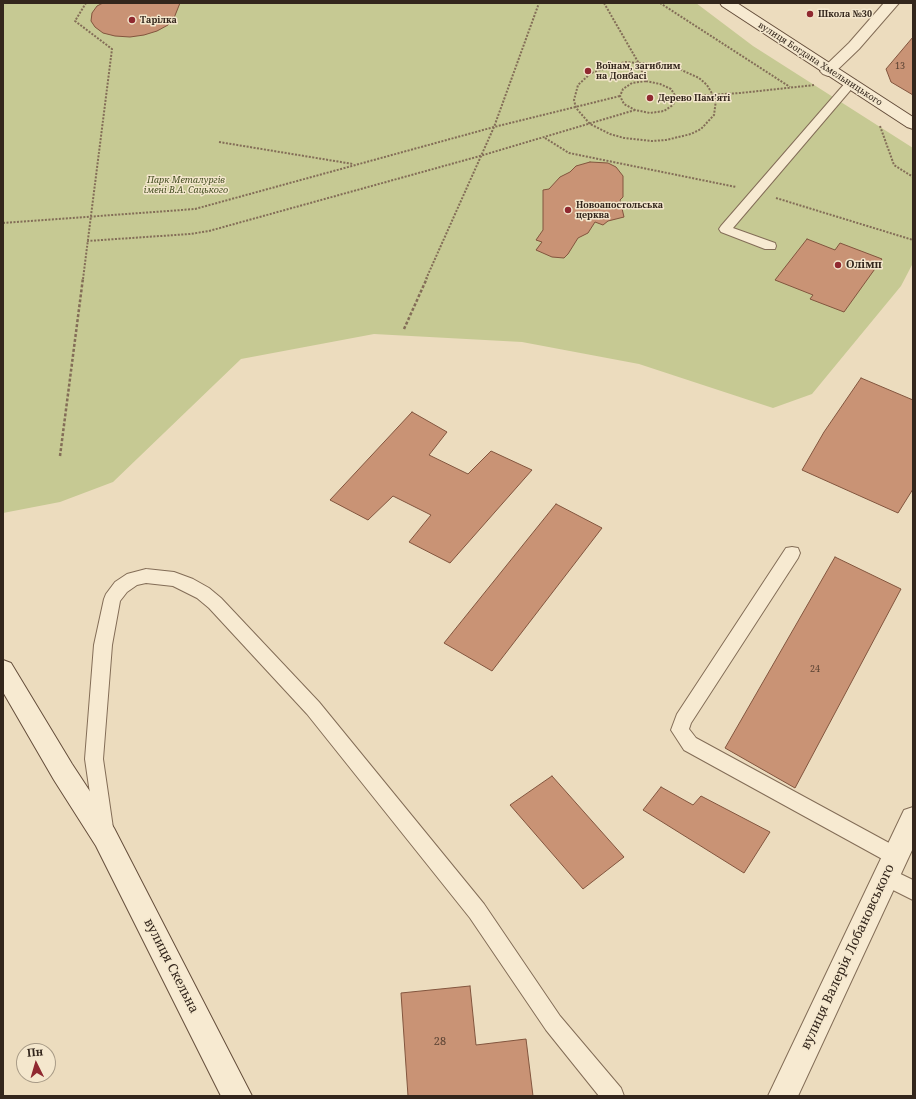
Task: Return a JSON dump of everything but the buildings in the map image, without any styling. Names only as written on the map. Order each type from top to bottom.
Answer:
[{"type":"street","name":"вулиця Богдана Хмельницького","points":[[727,3],[913,124]]},
{"type":"street","points":[[828,70],[854,46],[892,3]]},
{"type":"street","name":"вулиця Скельна","points":[[3,670],[63,772],[105,837],[237,1096]]},
{"type":"street","name":"вулиця Валерія Лобановського","points":[[783,1096],[913,819]]},
{"type":"lane","points":[[770,246],[725,230],[850,84]]},
{"type":"lane","points":[[792,553],[683,720],[680,730],[690,744],[891,866],[913,890]]},
{"type":"lane","points":[[105,837],[94,759],[103,645],[112,599],[121,587],[133,579],[146,576],[174,579],[203,592],[215,603],[313,708],[477,911],[553,1023],[613,1096]]},
{"type":"path","points":[[60,456],[112,50],[75,20],[86,3]]},
{"type":"path","points":[[404,329],[494,127],[539,3]]},
{"type":"path","points":[[604,3],[638,62],[646,81]]},
{"type":"path","points":[[660,3],[790,87]]},
{"type":"path","points":[[638,62],[665,64],[688,73],[706,85],[713,94],[716,100],[714,115],[702,129],[680,138],[666,140],[638,140],[610,134],[590,124],[576,108],[574,100],[574,92],[583,78],[591,73],[607,66],[638,62]]},
{"type":"path","points":[[646,81],[660,84],[671,89],[676,97],[673,105],[664,110],[650,112],[635,110],[624,104],[620,96],[623,89],[632,83],[646,81]]},
{"type":"path","points":[[676,97],[740,93],[822,84]]},
{"type":"path","points":[[3,223],[195,209],[494,127],[620,96]]},
{"type":"path","points":[[87,241],[200,233],[480,156],[635,110]]},
{"type":"path","points":[[878,120],[894,165],[913,177]]},
{"type":"path","points":[[545,137],[569,153],[757,192],[913,240]]},
{"type":"path","points":[[219,142],[355,164]]},
{"type":"green space","name":"Парк Металургів імені В.А. Сацького","points":[[3,3],[696,3],[753,46],[913,148],[913,263],[901,286],[812,394],[773,408],[639,364],[522,342],[374,334],[241,359],[113,482],[60,502],[3,513]]},
{"type":"place","name":"Школа №30","points":[[810,14]]},
{"type":"place","name":"Тарілка","points":[[132,20]]},
{"type":"place","name":"Воїнам, загиблим на Донбасі","points":[[588,71]]},
{"type":"place","name":"Дерево Пам’яті","points":[[650,98]]},
{"type":"place","name":"Новоапостольська церква","points":[[568,210]]},
{"type":"place","name":"Олімп","points":[[838,265]]}]
